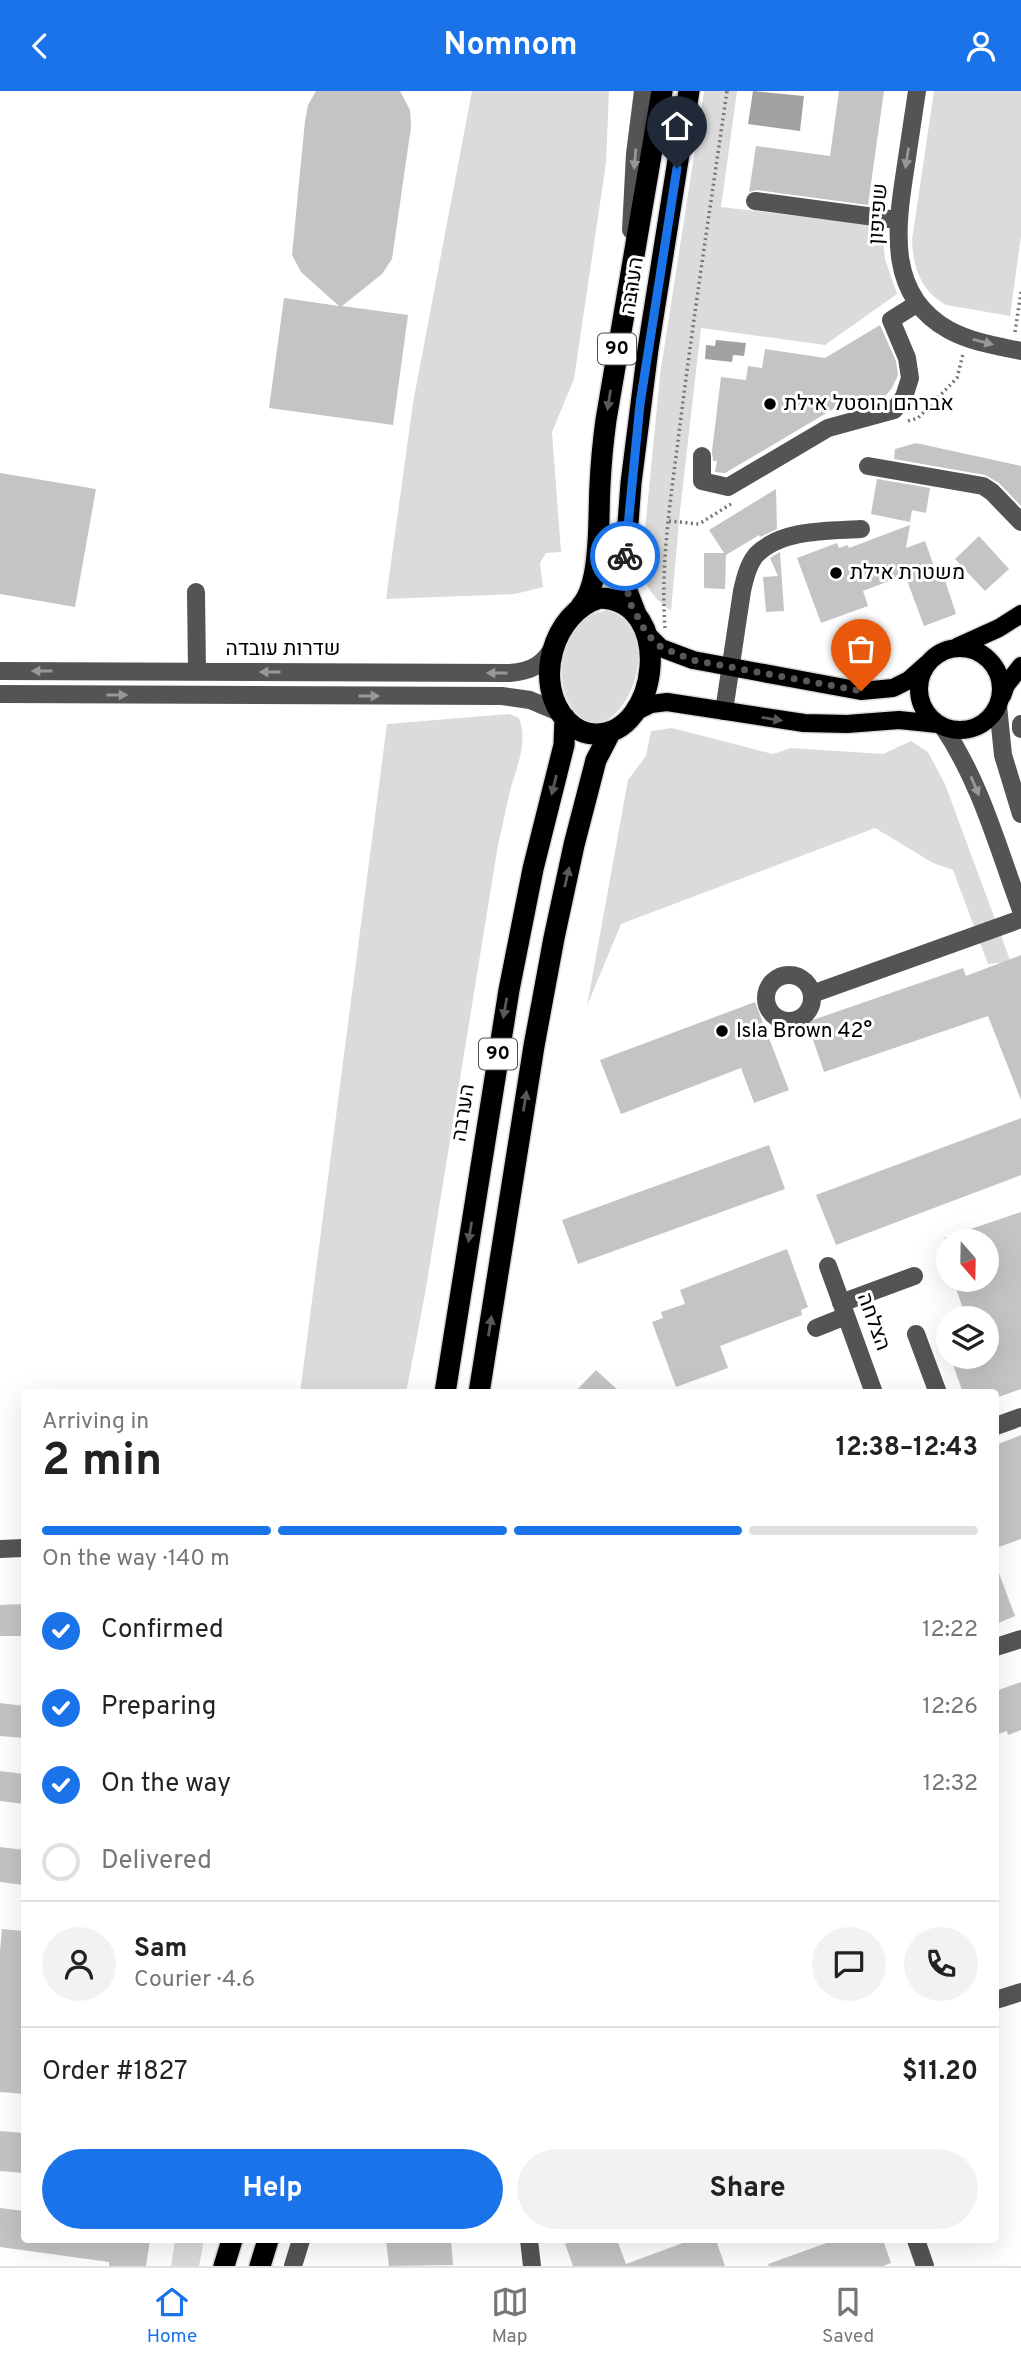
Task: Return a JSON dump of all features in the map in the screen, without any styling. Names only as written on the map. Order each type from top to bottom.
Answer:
[{"type":"highway","name":"הערבה","points":[[581,606],[589,593],[595,572],[604,432],[662,91]]},
{"type":"highway","name":"הערבה","points":[[636,614],[630,603],[625,578],[631,483],[645,367],[689,91]]},
{"type":"highway","points":[[581,606],[600,598],[610,599],[620,601],[636,614]]},
{"type":"highway","name":"90","points":[[563,716],[551,686],[551,659],[565,623],[581,606]]},
{"type":"highway","name":"90","points":[[480,1389],[534,1045],[574,845],[596,760],[611,731],[633,713],[642,699],[650,673],[647,634],[636,614]]},
{"type":"highway","name":"הערבה","points":[[446,1389],[506,1003],[533,869],[564,745],[563,716]]},
{"type":"highway","points":[[563,716],[581,731],[591,734],[611,731]]},
{"type":"highway","points":[[224,2266],[231,2243]]},
{"type":"highway","points":[[260,2266],[267,2243]]},
{"type":"main road","points":[[647,634],[667,651],[692,660],[874,691],[901,685],[938,654],[999,628],[1021,614]]},
{"type":"main road","points":[[954,648],[970,649],[991,661],[999,675],[999,703]]},
{"type":"main road","points":[[927,664],[920,679],[919,695],[925,711],[940,725]]},
{"type":"main road","points":[[633,713],[651,704],[667,702],[790,722],[819,724],[899,720],[958,730],[974,728],[988,719],[999,703],[1006,685],[1021,666]]},
{"type":"street","points":[[631,268],[632,193],[643,91]]},
{"type":"street","name":"שפיפון","points":[[917,91],[897,220],[897,245],[908,286],[931,318],[948,330],[967,338],[1017,350]]},
{"type":"street","points":[[754,201],[897,220]]},
{"type":"street","points":[[702,456],[702,481],[728,487],[828,428],[894,410],[904,397],[910,378],[907,358],[891,320],[918,303]]},
{"type":"street","points":[[868,466],[983,487],[992,492],[1021,522]]},
{"type":"street","points":[[724,711],[742,591],[747,571],[755,556],[767,546],[791,537],[861,529]]},
{"type":"street","points":[[196,592],[197,672]]},
{"type":"street","name":"שדרות עובדה","points":[[0,671],[510,673],[537,667],[547,658],[554,646]]},
{"type":"street","points":[[0,694],[502,696],[530,700],[563,716]]},
{"type":"street","points":[[999,703],[1003,755],[1021,814]]},
{"type":"street","points":[[940,725],[957,749],[975,784],[1021,910]]},
{"type":"street","points":[[812,994],[1021,919]]},
{"type":"street","name":"הצלחה","points":[[828,1266],[873,1389]]},
{"type":"street","points":[[816,1328],[844,1310],[914,1276]]},
{"type":"street","points":[[916,1334],[937,1389]]},
{"type":"street","points":[[999,1425],[1021,1417]]},
{"type":"street","points":[[999,1646],[1021,1639]]},
{"type":"street","points":[[999,1999],[1021,1992]]},
{"type":"street","points":[[293,2266],[300,2243]]},
{"type":"street","points":[[529,2243],[532,2266]]},
{"type":"street","points":[[917,2243],[925,2266]]},
{"type":"path","points":[[667,651],[664,614],[671,500],[694,314],[727,91]]},
{"type":"path","points":[[1017,350],[1021,292]]},
{"type":"shaded area","points":[[472,91],[609,91],[606,163],[574,379],[552,432],[561,552],[546,553],[540,563],[543,587],[515,594],[386,599],[413,403]]},
{"type":"shaded area","points":[[704,91],[737,91],[721,207],[882,226],[885,259],[897,294],[825,345],[701,328],[671,611],[650,590],[642,561],[660,375]]},
{"type":"shaded area","points":[[753,91],[804,96],[800,131],[748,124]]},
{"type":"shaded area","points":[[934,91],[1021,91],[1021,236],[1010,316],[946,305],[930,293],[920,278],[914,260],[912,240]]},
{"type":"shaded area","points":[[716,340],[746,343],[744,356],[733,355],[732,362],[705,359],[706,345],[715,346]]},
{"type":"shaded area","points":[[608,611],[627,623],[637,641],[638,664],[633,686],[622,706],[608,719],[592,723],[576,713],[567,699],[563,684],[563,662],[568,641],[580,623],[597,613]]},
{"type":"shaded area","points":[[509,714],[519,718],[522,747],[498,845],[425,1294],[407,1389],[301,1389],[387,724]]},
{"type":"shaded area","points":[[672,728],[773,754],[791,748],[883,754],[911,741],[928,752],[945,784],[1013,968],[1007,962],[988,964],[953,870],[933,863],[875,828],[621,924],[587,1006],[628,780],[646,756],[651,731]]},
{"type":"shaded area","points":[[175,2243],[203,2243],[199,2266],[171,2266]]},
{"type":"building","points":[[316,91],[400,91],[410,110],[411,127],[392,259],[382,274],[342,306],[408,315],[393,425],[269,408],[284,298],[339,306],[301,272],[292,255],[305,121],[308,105]]},
{"type":"building","points":[[839,91],[884,91],[868,205],[757,190],[749,192],[756,146],[830,156]]},
{"type":"building","name":"אברהם הוסטל אילת","points":[[880,325],[896,361],[898,375],[883,399],[851,410],[835,408],[725,473],[715,472],[717,461],[713,461],[712,451],[721,377],[746,380],[748,366],[762,368],[765,349],[825,358]]},
{"type":"building","points":[[916,443],[1021,466],[1021,506],[999,483],[985,475],[894,459],[895,449]]},
{"type":"building","points":[[0,473],[96,489],[75,607],[0,594]]},
{"type":"building","points":[[877,479],[930,488],[926,513],[912,510],[910,522],[871,514]]},
{"type":"building","points":[[776,489],[777,529],[760,537],[759,535],[726,555],[725,589],[704,588],[704,553],[724,553],[709,530]]},
{"type":"building","points":[[910,525],[906,548],[925,541],[937,575],[942,571],[956,614],[924,626],[905,575],[863,591],[868,606],[821,623],[797,558],[837,543],[839,548],[848,545],[849,548]]},
{"type":"building","points":[[979,536],[1009,569],[985,591],[955,559]]},
{"type":"building","points":[[780,552],[784,611],[766,612],[763,577],[778,576],[770,558]]},
{"type":"building","points":[[1021,955],[1021,1100],[988,1016],[824,1072],[807,1022],[963,968],[966,976]]},
{"type":"building","name":"Isla Brown 42°","points":[[755,1002],[789,1090],[754,1103],[741,1068],[621,1114],[600,1060]]},
{"type":"building","points":[[1021,1118],[1021,1175],[836,1245],[816,1195]]},
{"type":"building","points":[[769,1145],[785,1189],[578,1264],[562,1220]]},
{"type":"building","points":[[1021,1212],[1021,1389],[999,1397],[999,1389],[962,1389],[955,1369],[999,1369],[999,1306],[962,1306],[957,1292],[999,1292],[999,1229],[971,1229]]},
{"type":"building","points":[[787,1249],[808,1307],[801,1310],[802,1315],[720,1346],[728,1368],[676,1387],[652,1322],[663,1318],[661,1312],[685,1304],[680,1290]]},
{"type":"building","points":[[596,1370],[617,1389],[578,1389]]},
{"type":"building","points":[[1021,1435],[1021,1539],[999,1547],[999,1444]]},
{"type":"building","points":[[999,1573],[1015,1616],[999,1623]]},
{"type":"building","points":[[21,1604],[21,1636],[0,1636],[0,1605]]},
{"type":"building","points":[[1021,1682],[1021,1730],[1008,1735],[1007,1731],[999,1734],[999,1690]]},
{"type":"building","points":[[0,1703],[21,1706],[21,1738],[0,1736]]},
{"type":"building","points":[[0,1771],[21,1774],[21,1804],[0,1801]]},
{"type":"building","points":[[0,1847],[21,1850],[21,1885],[0,1882]]},
{"type":"building","points":[[2,1929],[21,1931],[21,2094],[0,2092]]},
{"type":"building","points":[[0,2131],[21,2133],[21,2173],[0,2171]]},
{"type":"building","points":[[0,2208],[21,2211],[21,2243],[150,2243],[146,2266],[109,2266],[109,2262],[0,2247]]},
{"type":"building","points":[[386,2243],[451,2243],[453,2265],[389,2266]]},
{"type":"building","points":[[618,2243],[626,2264],[683,2243],[717,2243],[725,2266],[573,2266],[565,2244]]},
{"type":"building","points":[[827,2243],[884,2243],[891,2263],[883,2266],[768,2264]]},
{"type":"way so far","points":[[625,556],[625,578],[630,603],[647,634],[661,647],[692,660],[861,691]]},
{"type":"place","name":"אברהם הוסטל אילת","points":[[770,404]]},
{"type":"place","name":"משטרת אילת","points":[[836,573]]},
{"type":"place","name":"Isla Brown 42°","points":[[722,1031]]},
{"type":"route","points":[[625,556],[640,404],[677,168]]}]
